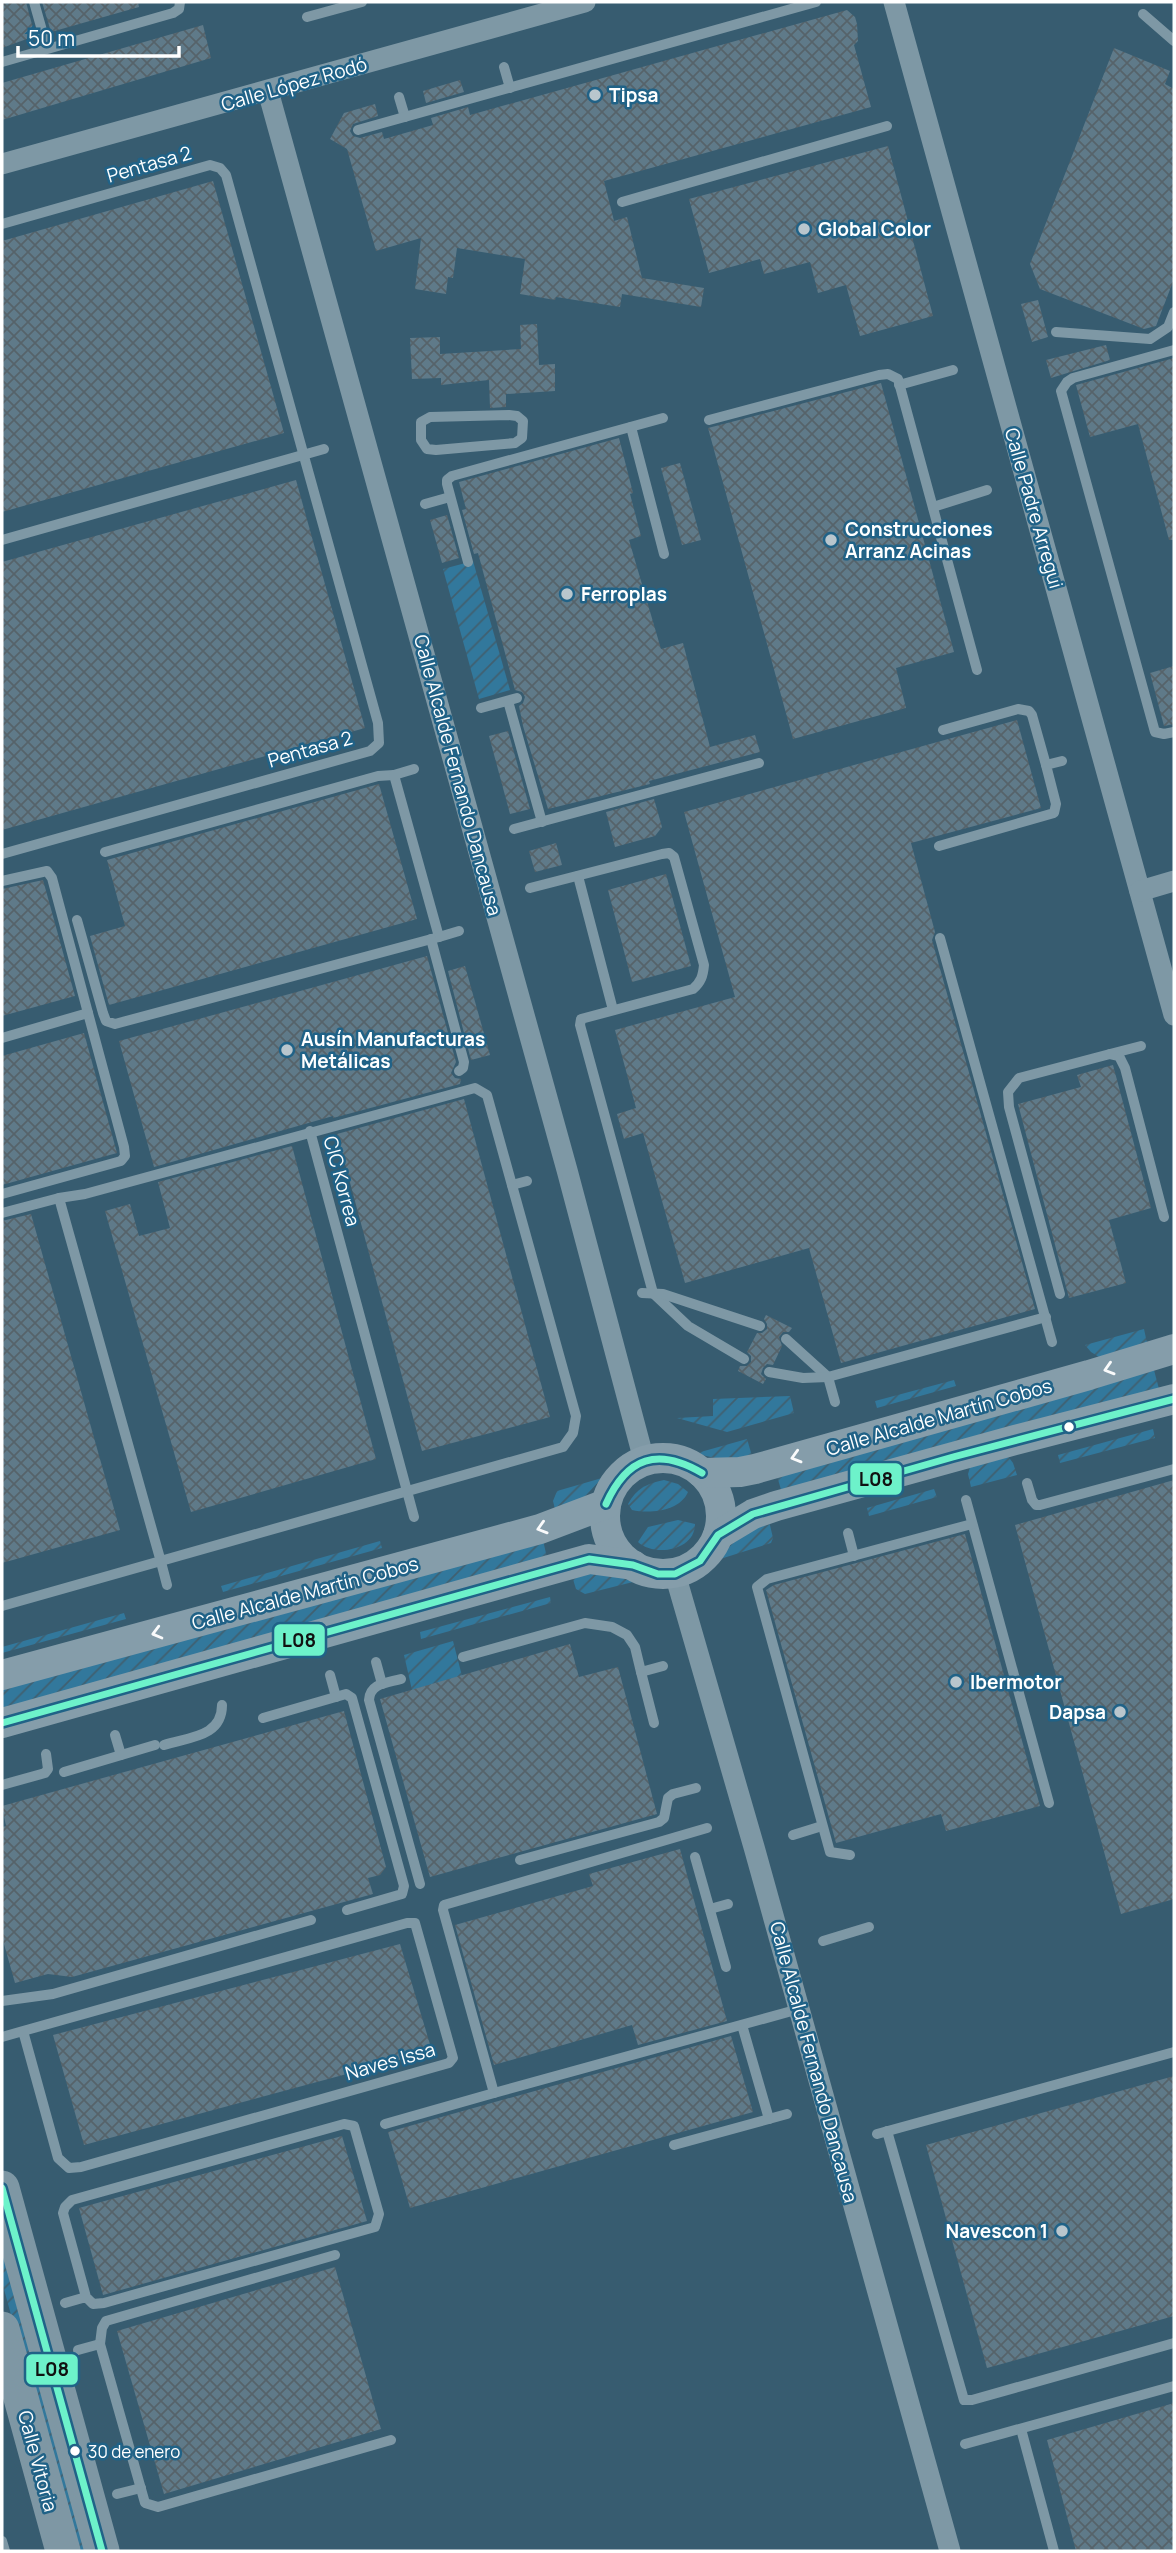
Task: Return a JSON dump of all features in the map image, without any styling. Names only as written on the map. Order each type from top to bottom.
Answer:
[{"type":"highway","name":"Calle Vitoria","points":[[2,2188],[102,2551]]},
{"type":"highway","name":"Calle Vitoria","points":[[2,2329],[63,2551]]},
{"type":"main road","name":"Calle Alcalde Martín Cobos","points":[[702,1473],[755,1469],[1174,1349]]},
{"type":"main road","points":[[718,1535],[753,1514],[776,1506],[1174,1399]]},
{"type":"main road","points":[[2,1723],[589,1559],[633,1565],[658,1574],[675,1574],[699,1561],[710,1549],[718,1535],[721,1518],[713,1486],[702,1473],[689,1464],[675,1458],[644,1460],[619,1477],[611,1490],[606,1504],[605,1522],[610,1539],[620,1554],[633,1565]]},
{"type":"main road","name":"Calle Alcalde Martín Cobos","points":[[2,1675],[527,1532],[606,1504]]},
{"type":"street","name":"Calle López Rodó","points":[[2,164],[585,2]]},
{"type":"street","name":"Calle Padre Arregui","points":[[894,2],[1174,1015]]},
{"type":"street","name":"Calle Alcalde Fernando Dancausa","points":[[268,91],[560,1144],[644,1460]]},
{"type":"street","points":[[1140,891],[1174,881]]},
{"type":"street","name":"Calle Alcalde Fernando Dancausa","points":[[675,1574],[950,2551]]},
{"type":"lane","points":[[34,2],[47,48]]},
{"type":"lane","points":[[2,62],[173,13],[179,9],[180,2]]},
{"type":"lane","points":[[307,17],[362,2]]},
{"type":"lane","points":[[358,130],[816,2]]},
{"type":"lane","points":[[1143,13],[1174,41]]},
{"type":"lane","points":[[504,66],[510,88]]},
{"type":"lane","points":[[399,97],[405,117]]},
{"type":"lane","points":[[622,202],[887,126]]},
{"type":"lane","name":"Pentasa 2","points":[[2,224],[210,165],[220,168],[226,175],[378,723],[379,743],[370,751],[2,854]]},
{"type":"lane","points":[[1056,332],[1150,339],[1168,327],[1174,312]]},
{"type":"lane","points":[[1174,350],[1073,378],[1061,391],[1155,732],[1174,732]]},
{"type":"lane","points":[[899,385],[953,370]]},
{"type":"lane","points":[[709,420],[879,375],[888,374],[898,379],[977,670]]},
{"type":"lane","points":[[509,415],[517,416],[523,421],[524,427],[522,438],[515,443],[436,450],[427,449],[421,440],[421,422],[430,417],[509,415]]},
{"type":"lane","points":[[468,562],[447,480],[457,474],[663,418]]},
{"type":"lane","points":[[631,427],[664,554]]},
{"type":"lane","points":[[409,443],[421,440]]},
{"type":"lane","points":[[2,540],[324,449]]},
{"type":"lane","points":[[933,507],[987,490]]},
{"type":"lane","points":[[425,504],[450,497]]},
{"type":"lane","points":[[481,708],[513,700],[542,822]]},
{"type":"lane","points":[[939,846],[1054,813],[1056,804],[1029,711],[1018,709],[943,730]]},
{"type":"lane","points":[[1046,765],[1062,761]]},
{"type":"lane","points":[[514,829],[758,763]]},
{"type":"lane","points":[[105,852],[378,776],[414,769]]},
{"type":"lane","points":[[394,775],[464,1062],[463,1068],[458,1071]]},
{"type":"lane","points":[[530,888],[669,853],[674,857],[704,965],[704,974],[693,989],[581,1020],[580,1030],[647,1293],[688,1326],[744,1359]]},
{"type":"lane","points":[[2,881],[40,871],[47,871],[52,878],[125,1156],[121,1161],[2,1194]]},
{"type":"lane","points":[[578,876],[613,1010]]},
{"type":"lane","points":[[77,920],[103,1013],[106,1021],[115,1024],[458,931]]},
{"type":"lane","points":[[940,938],[1052,1342]]},
{"type":"lane","points":[[2,1038],[88,1013]]},
{"type":"lane","points":[[1060,1294],[1007,1092],[1020,1078],[1141,1046]]},
{"type":"lane","points":[[1110,1054],[1119,1056],[1125,1068],[1164,1217]]},
{"type":"lane","points":[[2,1606],[563,1447],[573,1433],[576,1416],[487,1095],[475,1088],[467,1088],[310,1131]]},
{"type":"lane","name":"CIC Korrea","points":[[2,1213],[85,1194],[310,1131],[414,1517]]},
{"type":"lane","points":[[512,1185],[527,1181]]},
{"type":"lane","points":[[59,1198],[167,1585]]},
{"type":"lane","points":[[647,1293],[663,1294],[760,1326]]},
{"type":"lane","points":[[769,1372],[803,1378],[828,1377],[1045,1317]]},
{"type":"lane","points":[[786,1339],[828,1377],[835,1402]]},
{"type":"lane","points":[[1027,1483],[1035,1505],[1041,1505],[1174,1469]]},
{"type":"lane","points":[[966,1500],[1049,1803]]},
{"type":"lane","points":[[850,1855],[830,1852],[757,1587],[767,1579],[972,1524]]},
{"type":"lane","points":[[848,1533],[854,1556]]},
{"type":"lane","points":[[463,1657],[585,1623],[612,1627],[627,1635],[635,1647],[654,1723]]},
{"type":"lane","points":[[376,1662],[382,1684]]},
{"type":"lane","points":[[641,1672],[663,1666]]},
{"type":"lane","points":[[330,1675],[336,1697]]},
{"type":"lane","points":[[401,1679],[373,1687],[369,1700],[420,1884]]},
{"type":"lane","points":[[262,1718],[346,1694],[352,1698],[404,1886],[402,1894],[347,1910]]},
{"type":"lane","points":[[64,1772],[207,1732],[218,1725],[222,1717],[222,1705]]},
{"type":"lane","points":[[115,1735],[121,1755]]},
{"type":"lane","points":[[2,1785],[44,1773],[48,1769],[46,1754]]},
{"type":"lane","points":[[520,1860],[659,1822],[664,1818],[668,1798],[696,1787]]},
{"type":"lane","points":[[793,1835],[822,1826]]},
{"type":"lane","points":[[494,2093],[443,1910],[444,1905],[707,1828]]},
{"type":"lane","points":[[695,1857],[726,1967]]},
{"type":"lane","points":[[710,1909],[728,1904]]},
{"type":"lane","points":[[3,1998],[53,1994],[311,1920]]},
{"type":"lane","name":"Naves Issa","points":[[2,2036],[407,1923],[415,1923],[453,2058],[449,2063],[436,2067],[81,2167],[69,2168],[58,2158],[23,2031]]},
{"type":"lane","points":[[823,1941],[869,1927]]},
{"type":"lane","points":[[385,2124],[799,2009]]},
{"type":"lane","points":[[742,2025],[769,2119]]},
{"type":"lane","points":[[1174,2052],[882,2133],[964,2400],[1174,2343]]},
{"type":"lane","points":[[674,2145],[787,2114]]},
{"type":"lane","points":[[344,2124],[354,2126],[379,2214],[375,2227],[104,2303],[93,2304],[86,2297],[63,2213],[72,2200],[344,2124]]},
{"type":"lane","points":[[335,2255],[106,2321],[102,2328],[100,2344],[145,2503],[158,2507],[391,2441]]},
{"type":"lane","points":[[65,2303],[86,2297]]},
{"type":"lane","points":[[78,2350],[100,2344]]},
{"type":"lane","points":[[965,2444],[1174,2386]]},
{"type":"lane","points":[[1021,2429],[1054,2551]]},
{"type":"lane","points":[[117,2494],[141,2488]]},
{"type":"lane","points":[[2,2542],[5,2551]]},
{"type":"shaded area","points":[[473,561],[510,690],[479,699],[443,569]]},
{"type":"shaded area","points":[[1144,1329],[1147,1343],[1099,1357],[1085,1345]]},
{"type":"shaded area","points":[[1154,1370],[1159,1389],[782,1493],[777,1476]]},
{"type":"shaded area","points":[[954,1380],[956,1386],[877,1408],[875,1401]]},
{"type":"shaded area","points":[[790,1396],[794,1413],[727,1432],[677,1418],[713,1416],[713,1399]]},
{"type":"shaded area","points":[[1153,1429],[1155,1438],[1060,1463],[1058,1455]]},
{"type":"shaded area","points":[[747,1439],[752,1456],[724,1459],[697,1453]]},
{"type":"shaded area","points":[[1007,1455],[1017,1475],[971,1487],[968,1474],[971,1464]]},
{"type":"shaded area","points":[[602,1478],[580,1502],[556,1513],[553,1501],[557,1491]]},
{"type":"shaded area","points":[[664,1480],[678,1484],[688,1492],[684,1498],[664,1510],[632,1510],[628,1504],[639,1490]]},
{"type":"shaded area","points":[[934,1489],[937,1497],[869,1516],[867,1508]]},
{"type":"shaded area","points":[[678,1520],[695,1524],[693,1533],[681,1546],[663,1550],[645,1547],[638,1542],[648,1527]]},
{"type":"shaded area","points":[[769,1521],[773,1538],[771,1543],[717,1560],[733,1541]]},
{"type":"shaded area","points":[[543,1540],[547,1558],[2,1709],[2,1689]]},
{"type":"shaded area","points":[[380,1541],[382,1548],[223,1592],[221,1586]]},
{"type":"shaded area","points":[[590,1571],[622,1577],[633,1582],[585,1594],[576,1589],[572,1576]]},
{"type":"shaded area","points":[[550,1597],[551,1603],[421,1639],[420,1632]]},
{"type":"shaded area","points":[[124,1613],[126,1619],[2,1653],[2,1647]]},
{"type":"shaded area","points":[[453,1641],[462,1676],[412,1690],[404,1655]]},
{"type":"shaded area","points":[[2,2237],[89,2551],[76,2551],[2,2282]]},
{"type":"building","points":[[2,2],[26,2],[35,36],[2,48]]},
{"type":"building","points":[[42,2],[138,2],[139,7],[51,32]]},
{"type":"building","points":[[847,10],[855,17],[857,24],[858,41],[854,45],[871,107],[604,181],[614,221],[627,217],[642,278],[704,288],[701,307],[622,294],[620,307],[520,294],[525,259],[457,248],[453,278],[448,277],[446,294],[415,289],[421,238],[376,251],[347,149],[330,139],[344,113],[375,104],[378,116],[353,124],[350,131],[353,136],[360,138],[382,132],[384,139],[433,125],[431,118],[468,107],[470,115]]},
{"type":"building","points":[[203,25],[211,58],[2,120],[2,83]]},
{"type":"building","points":[[1114,48],[1170,71],[1165,84],[1174,89],[1174,279],[1156,326],[1144,329],[1040,289],[1030,264]]},
{"type":"building","points":[[460,80],[464,92],[426,103],[423,91]]},
{"type":"building","name":"Global Color","points":[[888,146],[933,316],[860,336],[846,285],[818,293],[810,262],[764,274],[760,259],[709,273],[689,199]]},
{"type":"building","points":[[213,181],[284,433],[2,512],[2,241]]},
{"type":"building","points":[[1038,300],[1048,337],[1032,342],[1021,304]]},
{"type":"building","points":[[537,324],[539,365],[555,364],[555,391],[506,394],[506,407],[490,408],[489,380],[441,385],[441,378],[412,379],[410,338],[440,337],[440,354],[521,349],[520,325]]},
{"type":"building","points":[[1106,345],[1110,360],[1051,378],[1046,360]]},
{"type":"building","points":[[1174,358],[1174,540],[1169,540],[1138,424],[1090,437],[1076,385]]},
{"type":"building","name":"Construcciones Arranz Acinas","points":[[881,383],[954,652],[896,668],[906,708],[793,739],[708,428]]},
{"type":"building","points":[[619,438],[641,536],[629,540],[661,649],[683,643],[710,747],[755,735],[760,752],[649,781],[650,784],[548,809],[523,726],[519,706],[525,697],[522,692],[515,690],[478,553],[474,554],[462,510],[466,509],[459,482]]},
{"type":"building","points":[[680,463],[701,540],[682,545],[661,468]]},
{"type":"building","points":[[296,480],[365,728],[2,830],[2,562]]},
{"type":"building","points":[[447,515],[459,558],[442,563],[430,520]]},
{"type":"building","points":[[1174,666],[1174,724],[1164,726],[1150,673]]},
{"type":"building","points":[[1017,720],[1041,808],[911,843],[935,932],[932,940],[1035,1309],[841,1363],[809,1248],[685,1283],[643,1133],[624,1139],[617,1114],[636,1108],[615,1030],[735,997],[684,812]]},
{"type":"building","points":[[508,731],[530,809],[510,814],[489,736]]},
{"type":"building","points":[[379,784],[417,919],[109,1005],[90,936],[125,926],[107,860]]},
{"type":"building","points":[[654,799],[662,827],[655,836],[615,847],[606,812]]},
{"type":"building","points":[[556,843],[562,865],[535,872],[529,851]]},
{"type":"building","points":[[666,874],[691,966],[632,982],[608,890]]},
{"type":"building","points":[[43,880],[75,996],[2,1016],[2,889]]},
{"type":"building","name":"Ausín Manufacturas Metálicas","points":[[427,956],[456,1062],[451,1073],[455,1078],[461,1079],[460,1084],[333,1116],[154,1167],[119,1041]]},
{"type":"building","points":[[465,966],[490,1055],[471,1060],[448,971]]},
{"type":"building","points":[[84,1033],[117,1153],[2,1185],[2,1056]]},
{"type":"building","points":[[1113,1065],[1151,1208],[1109,1220],[1126,1283],[1069,1298],[1018,1104],[1081,1087],[1077,1075]]},
{"type":"building","points":[[464,1099],[550,1417],[422,1451],[337,1134]]},
{"type":"building","points":[[292,1146],[376,1459],[191,1512],[105,1211],[130,1204],[139,1236],[170,1228],[158,1182]]},
{"type":"building","points":[[31,1214],[120,1530],[2,1563],[2,1221]]},
{"type":"building","points":[[766,1315],[792,1328],[779,1337],[782,1346],[773,1365],[767,1364],[763,1368],[761,1374],[766,1379],[763,1384],[738,1371],[740,1366],[747,1366],[751,1362],[751,1356],[747,1352],[757,1333],[767,1329],[764,1319]]},
{"type":"building","name":"Dapsa","points":[[1174,1480],[1174,1899],[1121,1914],[1015,1525]]},
{"type":"building","points":[[965,1534],[1040,1806],[946,1831],[941,1814],[836,1843],[766,1590],[774,1585]]},
{"type":"building","points":[[570,1644],[579,1677],[618,1667],[657,1814],[430,1877],[380,1699]]},
{"type":"building","points":[[344,1711],[386,1867],[380,1875],[368,1878],[373,1894],[72,1977],[48,1974],[15,1983],[2,1937],[2,1827],[6,1826],[2,1806]]},
{"type":"building","points":[[680,1849],[727,2021],[638,2045],[632,2025],[494,2065],[455,1925],[593,1886],[589,1874]]},
{"type":"building","points":[[400,1944],[432,2051],[84,2145],[53,2035]]},
{"type":"building","points":[[731,2036],[753,2112],[410,2208],[388,2132]]},
{"type":"building","name":"Navescon 1","points":[[1174,2076],[1174,2316],[987,2368],[926,2145]]},
{"type":"building","points":[[342,2136],[367,2221],[103,2295],[79,2208]]},
{"type":"building","points":[[335,2267],[381,2429],[164,2494],[117,2331]]},
{"type":"building","points":[[1174,2403],[1174,2551],[1076,2551],[1047,2440]]},
{"type":"transit line","name":"L08","points":[[2,1723],[589,1559],[633,1565],[658,1574],[675,1574],[700,1561],[718,1535],[753,1514],[953,1457],[1174,1399]]},
{"type":"transit line","name":"L08","points":[[606,1504],[624,1476],[645,1461],[671,1460],[702,1473]]},
{"type":"transit line","name":"L08","points":[[2,2188],[102,2551]]},
{"type":"place","name":"Tipsa","points":[[595,95]]},
{"type":"place","name":"Global Color","points":[[804,229]]},
{"type":"place","name":"Construcciones Arranz Acinas","points":[[831,540]]},
{"type":"place","name":"Ferroplas","points":[[567,594]]},
{"type":"place","name":"Ausín Manufacturas Metálicas","points":[[287,1050]]},
{"type":"place","name":"Ibermotor","points":[[956,1682]]},
{"type":"place","name":"Dapsa","points":[[1120,1712]]},
{"type":"place","name":"Navescon 1","points":[[1062,2231]]},
{"type":"place","name":"30 de enero","points":[[75,2451]]}]
